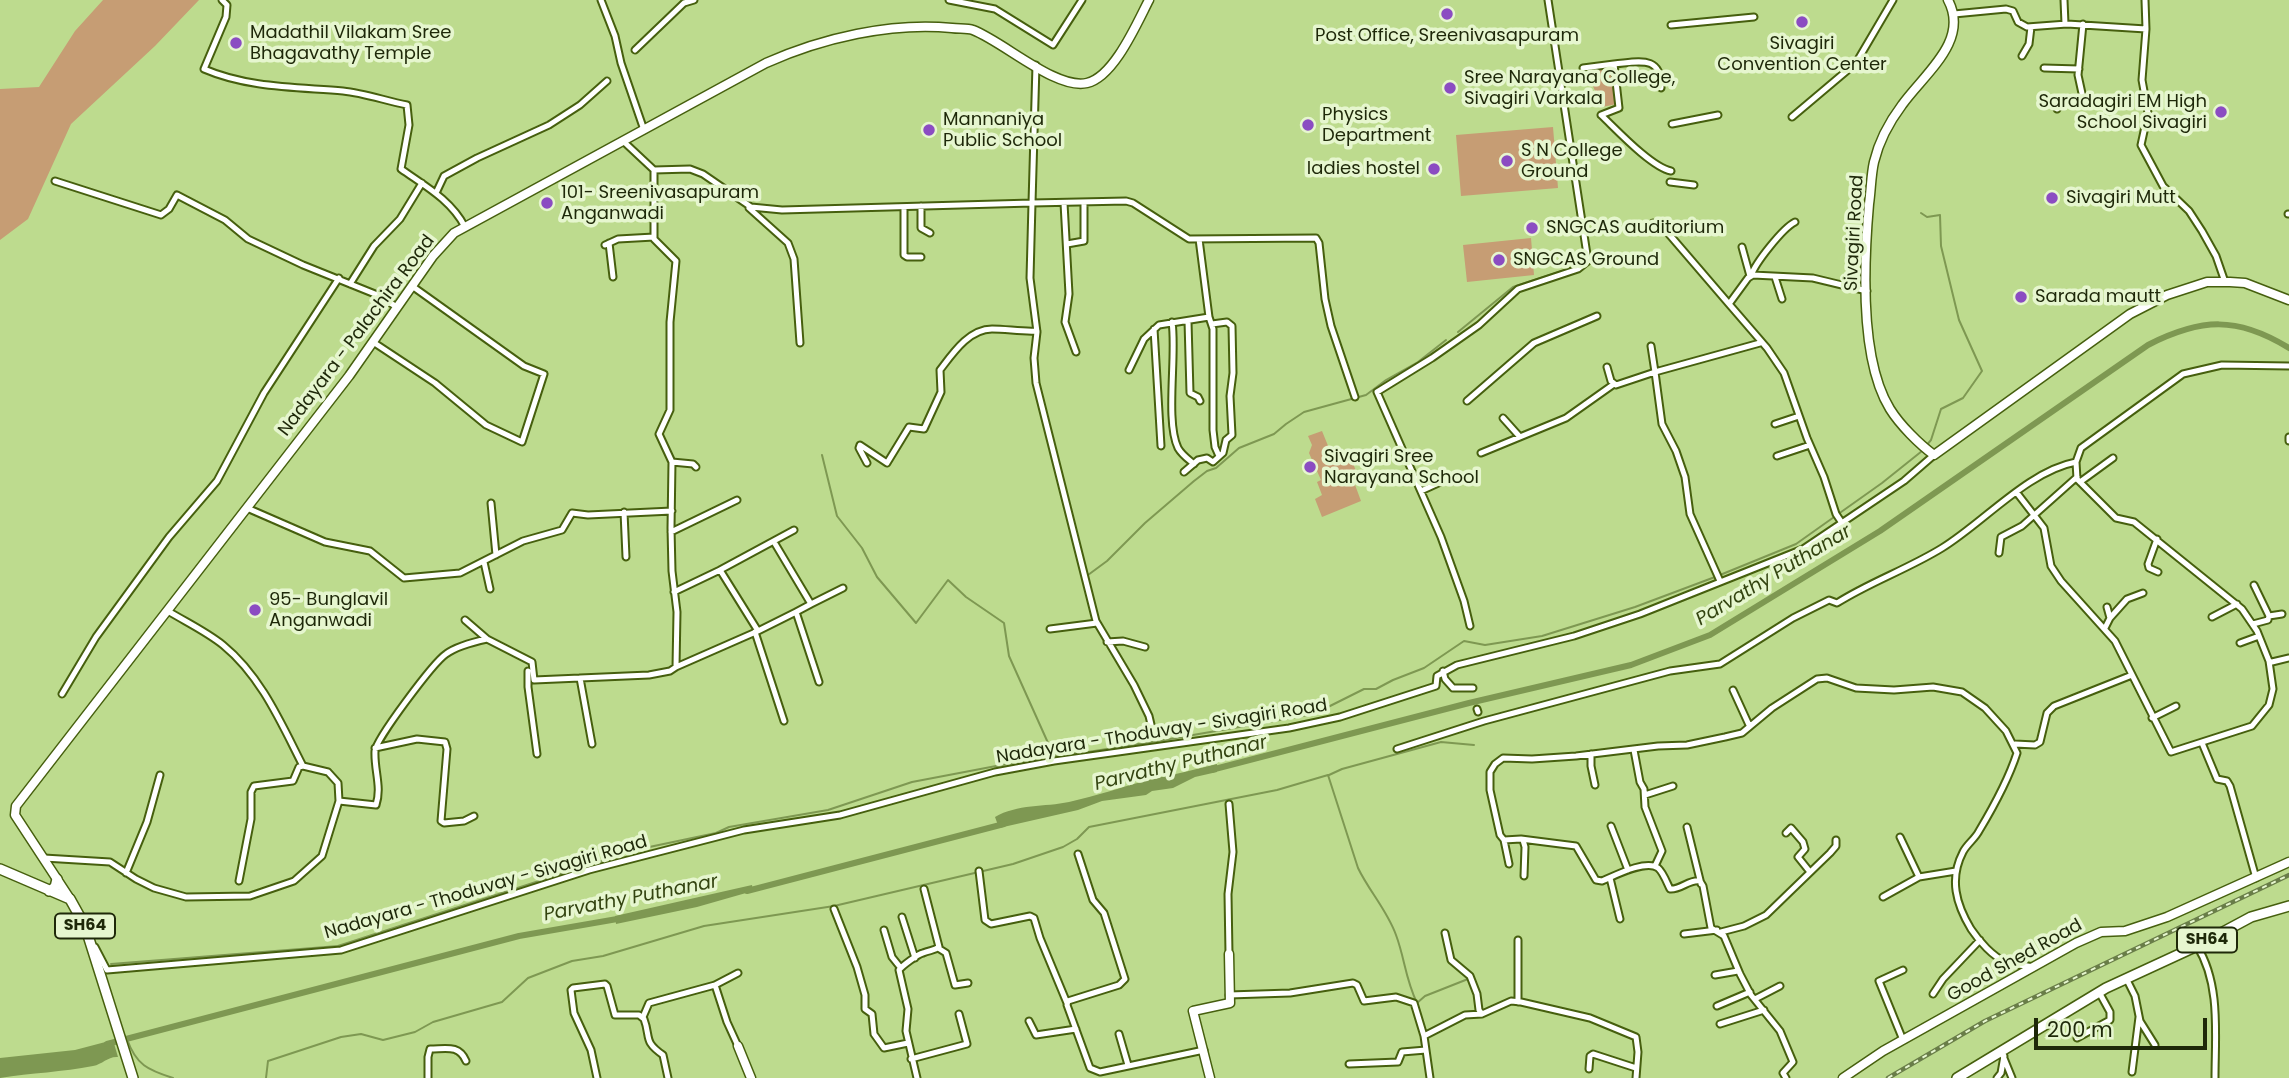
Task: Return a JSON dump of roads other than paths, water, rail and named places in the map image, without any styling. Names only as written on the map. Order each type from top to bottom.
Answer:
[{"type":"main road","name":"Nadayara - Palachira Road","points":[[70,900],[15,815],[16,806],[373,342],[433,256],[454,233],[777,58],[853,36],[923,25],[972,30],[1065,82],[1088,83],[1113,65],[1149,0]]},
{"type":"main road","points":[[1948,0],[1954,14]]},
{"type":"main road","name":"Sivagiri Road","points":[[1934,455],[1915,439],[1890,409],[1877,375],[1871,348],[1866,243],[1874,162],[1887,129],[1897,113],[1950,43],[1954,31],[1954,14]]},
{"type":"main road","points":[[1934,455],[2130,314],[2189,287],[2207,282],[2245,284],[2289,300]]},
{"type":"main road","name":"Good Shed Road","points":[[1843,1078],[1903,1040],[2076,943],[2101,932],[2125,931],[2167,917],[2289,862]]},
{"type":"main road","name":"SH64","points":[[0,869],[70,900],[85,926],[133,1078]]},
{"type":"main road","points":[[49,891],[55,887],[57,879]]},
{"type":"main road","name":"SH64","points":[[1957,1078],[1976,1070],[2099,992],[2126,978],[2197,946],[2251,917],[2289,907]]},
{"type":"main road","points":[[1210,1078],[1193,1011],[1230,1003],[1228,954]]},
{"type":"main road","points":[[738,1046],[751,1078]]},
{"type":"street","points":[[222,0],[227,5],[226,17],[204,69],[290,88],[345,91],[407,106],[409,124],[401,169],[457,211],[465,227]]},
{"type":"street","points":[[601,0],[615,36],[643,130]]},
{"type":"street","points":[[635,50],[684,3],[694,0]]},
{"type":"street","points":[[949,0],[995,9],[1053,45],[1082,0]]},
{"type":"street","points":[[1470,626],[1441,537],[1377,392],[1479,325],[1518,289],[1578,269],[1588,261],[1548,0]]},
{"type":"street","points":[[1792,117],[1856,63],[1893,0]]},
{"type":"street","points":[[2064,0],[2065,24]]},
{"type":"street","points":[[2145,0],[2142,80],[2148,113],[2141,145],[2163,186],[2189,211],[2202,231],[2216,256],[2225,282]]},
{"type":"street","points":[[1954,14],[2010,9],[2020,23],[2031,27],[2083,24],[2146,29]]},
{"type":"street","points":[[1671,25],[1754,17]]},
{"type":"street","points":[[2057,109],[2057,105],[2064,102],[2082,100],[2078,69],[2083,24]]},
{"type":"street","points":[[2022,56],[2029,44],[2031,27]]},
{"type":"street","points":[[1583,68],[1646,61],[1655,65],[1659,71],[1661,88]]},
{"type":"street","points":[[1614,64],[1619,108],[1601,115],[1660,167],[1671,171]]},
{"type":"street","points":[[1036,65],[1030,278],[1037,331],[1034,358],[1036,383],[1097,623],[1134,685],[1149,716],[1153,733]]},
{"type":"street","points":[[2043,68],[2078,69]]},
{"type":"street","points":[[436,193],[444,176],[549,125],[580,105],[607,81]]},
{"type":"street","points":[[1672,124],[1718,115]]},
{"type":"street","points":[[623,141],[654,170],[690,169],[703,174],[741,202],[791,248],[800,343]]},
{"type":"street","points":[[654,170],[654,237],[676,261],[670,322],[670,410],[659,434],[672,462],[671,532],[676,667]]},
{"type":"street","points":[[55,181],[161,215],[169,209],[177,195],[225,220],[247,239],[303,265],[375,293],[397,307]]},
{"type":"street","points":[[1670,182],[1694,186]]},
{"type":"street","points":[[350,284],[374,246],[400,219],[422,183]]},
{"type":"street","points":[[741,202],[751,207],[782,210],[1114,201],[1133,203],[1183,237],[1312,237],[1317,240],[1331,326],[1355,397]]},
{"type":"street","points":[[1067,244],[1084,241],[1084,202]]},
{"type":"street","points":[[1064,203],[1069,294],[1065,322],[1076,352]]},
{"type":"street","points":[[921,206],[921,228],[930,233]]},
{"type":"street","points":[[904,207],[904,255],[921,257]]},
{"type":"street","points":[[1729,304],[1755,267],[1795,222]]},
{"type":"street","points":[[1653,223],[1662,226],[1776,360],[1788,383],[1836,514],[1842,523]]},
{"type":"street","points":[[612,277],[607,244],[618,239],[654,237]]},
{"type":"street","points":[[1199,239],[1212,324],[1214,445],[1220,456]]},
{"type":"street","points":[[1742,247],[1751,276]]},
{"type":"street","points":[[1751,276],[1762,274],[1813,278],[1867,291]]},
{"type":"street","points":[[1775,277],[1782,299]]},
{"type":"street","points":[[62,694],[96,637],[169,537],[217,481],[264,393],[339,278]]},
{"type":"street","points":[[373,342],[435,383],[486,425],[522,442],[544,374],[524,366],[412,286]]},
{"type":"street","points":[[1468,401],[1534,343],[1597,316]]},
{"type":"street","points":[[1129,370],[1142,342],[1161,324],[1209,317]]},
{"type":"street","points":[[1188,321],[1190,394],[1198,397],[1200,401]]},
{"type":"street","points":[[1172,322],[1176,442],[1181,453],[1194,464]]},
{"type":"street","points":[[1184,472],[1205,458],[1212,462],[1220,456],[1226,441],[1233,435],[1230,395],[1234,344],[1230,323],[1212,324]]},
{"type":"street","points":[[867,463],[860,444],[888,463],[909,427],[924,429],[941,392],[940,370],[966,340],[988,329],[1037,331]]},
{"type":"street","points":[[1154,329],[1161,446]]},
{"type":"street","points":[[1481,453],[1566,418],[1614,384],[1760,343]]},
{"type":"street","points":[[1651,346],[1662,424],[1676,450],[1685,477],[1690,513],[1720,581]]},
{"type":"street","points":[[2017,493],[2044,528],[2051,566],[2061,581],[2115,641],[2171,752],[2252,726],[2262,716],[2273,689],[2269,661],[2253,624],[2237,604],[2157,539],[2132,520],[2116,518],[2078,480],[2076,462],[2081,448],[2183,374],[2222,365],[2289,366]]},
{"type":"street","points":[[1607,367],[1614,384]]},
{"type":"street","points":[[1775,424],[1799,416]]},
{"type":"street","points":[[1503,418],[1520,437]]},
{"type":"street","points":[[1777,456],[1810,445]]},
{"type":"street","name":"Nadayara - Thoduvay - Sivagiri Road","points":[[85,926],[107,970],[341,950],[589,870],[744,830],[840,815],[1007,770],[1139,748],[1289,728],[1339,718],[1436,686],[1437,676],[1443,671],[1487,657],[1574,636],[1640,614],[1803,549],[1904,481],[1934,455]]},
{"type":"street","points":[[1999,553],[2001,537],[2017,529],[2078,480],[2113,458]]},
{"type":"street","points":[[672,462],[692,463],[696,467]]},
{"type":"street","points":[[1397,749],[1484,721],[1670,671],[1720,664],[1793,618],[1829,600],[1837,603],[1867,584],[1941,549],[2044,474],[2076,462]]},
{"type":"street","points":[[1421,491],[1445,480],[1455,481]]},
{"type":"street","points":[[671,532],[737,500]]},
{"type":"street","points":[[491,503],[496,555]]},
{"type":"street","points":[[247,508],[326,542],[370,551],[404,578],[460,573],[523,541],[562,530],[572,513],[588,515],[672,511]]},
{"type":"street","points":[[624,512],[626,557]]},
{"type":"street","points":[[674,592],[794,530]]},
{"type":"street","points":[[2157,539],[2148,564],[2149,568],[2158,572]]},
{"type":"street","points":[[774,542],[811,604]]},
{"type":"street","points":[[484,562],[490,589]]},
{"type":"street","points":[[720,570],[757,631],[783,721]]},
{"type":"street","points":[[2254,585],[2269,616]]},
{"type":"street","points":[[465,620],[487,639],[532,662],[534,680],[649,675],[670,671],[843,588]]},
{"type":"street","points":[[2105,628],[2127,599],[2143,593]]},
{"type":"street","points":[[2213,617],[2237,604]]},
{"type":"street","points":[[2107,607],[2110,618]]},
{"type":"street","points":[[168,611],[221,644],[249,670],[268,699],[303,766]]},
{"type":"street","points":[[796,612],[818,681]]},
{"type":"street","points":[[2253,624],[2268,620],[2269,616],[2282,614]]},
{"type":"street","points":[[1050,629],[1097,623]]},
{"type":"street","points":[[2240,643],[2259,636]]},
{"type":"street","points":[[339,801],[376,805],[380,796],[375,748],[408,697],[445,654],[471,642],[487,639]]},
{"type":"street","points":[[1107,642],[1123,641],[1145,647]]},
{"type":"street","points":[[2269,661],[2289,658]]},
{"type":"street","points":[[529,660],[528,687],[537,754]]},
{"type":"street","points":[[1443,671],[1445,679],[1453,688],[1473,688]]},
{"type":"street","points":[[2015,744],[2035,745],[2040,742],[2047,713],[2054,706],[2132,675]]},
{"type":"street","points":[[580,678],[592,744]]},
{"type":"street","points":[[1509,864],[1490,790],[1490,772],[1503,758],[1532,759],[1687,746],[1742,733],[1749,724],[1817,679],[1827,678],[1856,688],[1894,690],[1933,687],[1962,692],[1985,708],[2006,731],[2017,752],[2012,770],[1978,834],[1965,849],[1955,871],[1957,897],[1966,920],[1980,940],[2006,962],[2034,967]]},
{"type":"street","points":[[1733,690],[1749,724]]},
{"type":"street","points":[[2152,718],[2176,706]]},
{"type":"street","points":[[375,748],[417,739],[445,742],[447,749],[441,821],[464,821],[474,816]]},
{"type":"street","points":[[2202,743],[2217,779],[2227,780],[2230,786],[2256,878]]},
{"type":"street","points":[[1634,750],[1645,807],[1662,851],[1654,866]]},
{"type":"street","points":[[1591,754],[1595,785]]},
{"type":"street","points":[[43,858],[110,862],[154,888],[186,897],[228,898],[269,891],[294,881],[322,856],[339,801],[338,783],[328,772],[303,766],[299,767],[293,781],[254,786],[251,792],[251,819],[239,881]]},
{"type":"street","points":[[126,873],[146,822],[160,775]]},
{"type":"street","points":[[1644,795],[1672,786]]},
{"type":"street","points":[[1228,954],[1228,894],[1233,852],[1229,804]]},
{"type":"street","points":[[1611,826],[1628,870]]},
{"type":"street","points":[[1687,827],[1711,928],[1719,931],[1749,992],[1780,1031],[1793,1062],[1783,1073],[1786,1078]]},
{"type":"street","points":[[1786,833],[1791,828],[1803,842],[1805,849],[1798,858],[1810,872]]},
{"type":"street","points":[[1900,837],[1919,877]]},
{"type":"street","points":[[1504,840],[1576,846],[1596,880],[1602,881],[1628,870],[1654,866],[1659,869],[1670,889],[1695,880],[1702,884]]},
{"type":"street","points":[[1523,840],[1524,876]]},
{"type":"street","points":[[1684,934],[1744,926],[1766,915],[1834,849],[1836,840]]},
{"type":"street","points":[[1067,1003],[1123,983],[1125,979],[1104,913],[1093,900],[1078,854]]},
{"type":"street","points":[[979,871],[985,920],[991,924],[1030,916],[1034,918],[1090,1068],[1100,1072],[1205,1050]]},
{"type":"street","points":[[1883,897],[1919,877],[1955,871]]},
{"type":"street","points":[[1610,878],[1620,919]]},
{"type":"street","points":[[925,889],[938,948]]},
{"type":"street","points":[[834,909],[857,967],[865,995],[865,1009],[872,1014],[874,1034],[884,1048],[908,1043]]},
{"type":"street","points":[[902,917],[915,958]]},
{"type":"street","points":[[884,930],[892,957],[901,967]]},
{"type":"street","points":[[1446,933],[1451,960],[1470,976],[1482,1014]]},
{"type":"street","points":[[1518,940],[1518,1002]]},
{"type":"street","points":[[1933,994],[1943,979],[1980,940]]},
{"type":"street","points":[[2197,946],[2205,959],[2215,1009],[2215,1078]]},
{"type":"street","points":[[917,1078],[908,1043],[905,1022],[908,1009],[899,970],[923,952],[938,948],[946,953],[955,985],[968,983]]},
{"type":"street","points":[[1903,970],[1878,981],[1903,1040]]},
{"type":"street","points":[[1715,975],[1738,971]]},
{"type":"street","points":[[668,1078],[663,1056],[650,1045],[643,1017],[649,1003],[715,985],[738,973]]},
{"type":"street","points":[[2126,978],[2137,1000],[2139,1017],[2132,1072]]},
{"type":"street","points":[[1229,995],[1290,993],[1353,983],[1357,985],[1364,1001],[1396,997],[1413,1003],[1424,1036],[1430,1078]]},
{"type":"street","points":[[597,1078],[591,1050],[574,1013],[572,989],[606,984],[615,1016],[643,1017]]},
{"type":"street","points":[[715,985],[738,1046]]},
{"type":"street","points":[[1755,999],[1780,986]]},
{"type":"street","points":[[1717,1006],[1749,992]]},
{"type":"street","points":[[2077,1038],[2110,1020],[2110,1012],[2099,992]]},
{"type":"street","points":[[1424,1036],[1460,1016],[1482,1014],[1511,1001],[1518,1002],[1590,1018],[1636,1037],[1636,1078]]},
{"type":"street","points":[[1720,1024],[1764,1010]]},
{"type":"street","points":[[911,1059],[967,1044],[959,1014]]},
{"type":"street","points":[[2139,1017],[2155,1045]]},
{"type":"street","points":[[1030,1021],[1036,1035],[1076,1029]]},
{"type":"street","points":[[1119,1034],[1128,1065]]},
{"type":"street","points":[[428,1078],[430,1049],[448,1047],[458,1050],[466,1061]]},
{"type":"street","points":[[1349,1063],[1398,1062],[1402,1052],[1426,1050]]},
{"type":"street","points":[[1997,1078],[2000,1074],[2002,1053]]},
{"type":"street","points":[[2002,1053],[2012,1078]]},
{"type":"street","points":[[1589,1069],[1592,1054],[1636,1068]]},
{"type":"waterway","points":[[1921,213],[1927,217],[1940,215],[1941,246],[1959,320],[1982,371],[1963,398],[1941,409],[1931,440],[1926,446]]},
{"type":"waterway","points":[[1458,332],[1513,287],[1577,266]]},
{"type":"waterway","name":"Parvathy Puthanar","points":[[1211,770],[1469,703],[1631,665],[1710,635],[1880,531],[2148,345],[2185,330],[2219,324],[2252,330],[2289,348]]},
{"type":"waterway","points":[[1088,575],[1107,561],[1145,523],[1194,481],[1216,468],[1239,448],[1274,434],[1304,412],[1366,395],[1418,362],[1446,340]]},
{"type":"waterway","points":[[1720,575],[1796,544],[1922,451]]},
{"type":"waterway","points":[[822,455],[837,516],[862,548],[877,577],[916,623],[948,580],[966,597],[1004,623],[1009,656],[1053,754]]},
{"type":"waterway","points":[[111,964],[338,946],[635,850],[716,833],[729,827],[828,810],[912,782],[1054,755],[1088,752],[1314,714],[1364,689],[1376,689],[1424,668],[1464,641],[1485,645],[1542,636],[1635,607],[1715,577]]},
{"type":"waterway","points":[[1329,775],[1441,742],[1474,745]]},
{"type":"waterway","points":[[266,1078],[268,1061],[341,1037],[361,1034],[383,1040],[415,1032],[433,1022],[502,1002],[528,978],[572,961],[603,956],[704,926],[834,906],[1013,864],[1063,847],[1077,839],[1089,827],[1277,790],[1328,775],[1358,868],[1392,926],[1417,1003],[1425,996],[1468,979]]},
{"type":"waterway","name":"Parvathy Puthanar","points":[[747,891],[1004,824]]},
{"type":"waterway","name":"Parvathy Puthanar","points":[[107,1044],[519,936],[623,918]]},
{"type":"waterway","points":[[127,1039],[139,1061],[173,1078]]},
{"type":"railway","points":[[1888,1078],[1985,1021],[2289,875]]},
{"type":"place","name":"Post Office, Sreenivasapuram","points":[[1447,14]]},
{"type":"place","name":"Sivagiri Convention Center","points":[[1802,22]]},
{"type":"place","name":"Madathil Vilakam Sree Bhagavathy Temple","points":[[236,43]]},
{"type":"place","name":"Sree Narayana College, Sivagiri Varkala","points":[[1450,88]]},
{"type":"place","name":"Saradagiri EM High School Sivagiri","points":[[2221,112]]},
{"type":"place","name":"Physics Department","points":[[1308,125]]},
{"type":"place","name":"Mannaniya Public School","points":[[929,130]]},
{"type":"place","name":"S N College Ground","points":[[1507,161]]},
{"type":"place","name":"ladies hostel","points":[[1434,169]]},
{"type":"place","name":"Sivagiri Mutt","points":[[2052,198]]},
{"type":"place","name":"101- Sreenivasapuram Anganwadi","points":[[547,203]]},
{"type":"place","name":"SNGCAS auditorium","points":[[1532,228]]},
{"type":"place","name":"SNGCAS Ground","points":[[1499,260]]},
{"type":"place","name":"Sarada mautt","points":[[2021,297]]},
{"type":"place","name":"Sivagiri Sree Narayana School","points":[[1310,467]]},
{"type":"place","name":"95- Bunglavil Anganwadi","points":[[255,610]]}]
